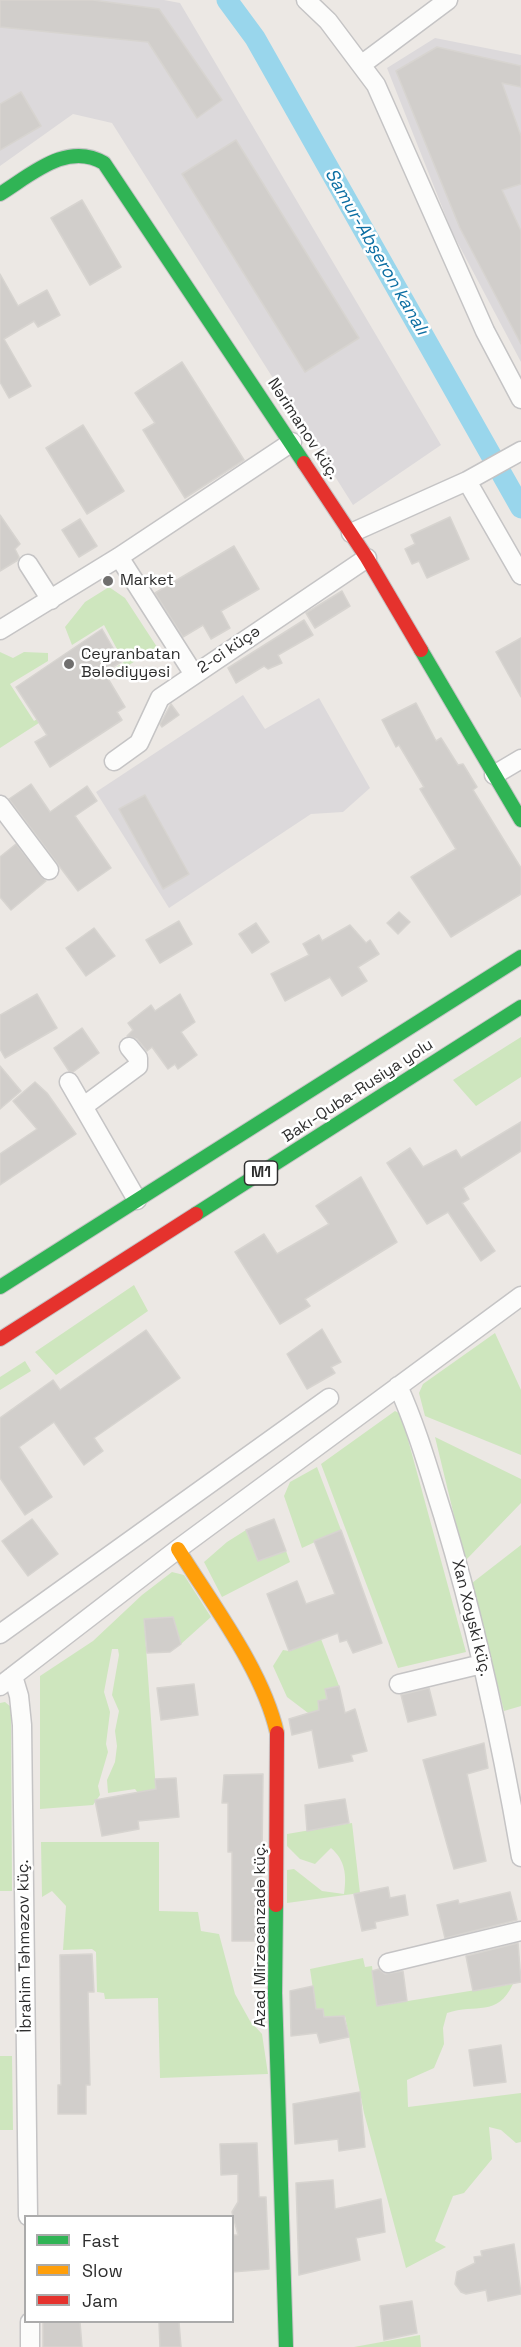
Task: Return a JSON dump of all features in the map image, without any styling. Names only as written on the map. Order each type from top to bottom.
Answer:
[{"type":"main road","name":"Nərimanov küç.","points":[[0,194],[71,155],[88,155],[101,161],[114,176],[367,558],[521,820]]},
{"type":"main road","name":"Bakı-Quba-Rusiya yolu","points":[[0,1287],[521,957]]},
{"type":"main road","name":"Bakı-Quba-Rusiya yolu","points":[[0,1339],[521,1007]]},
{"type":"main road","name":"Azad Mirzəcanzadə küç.","points":[[178,1549],[255,1675],[271,1708],[278,1740],[275,1993],[286,2347]]},
{"type":"street","points":[[306,0],[328,21],[376,85],[485,331],[521,399]]},
{"type":"street","points":[[361,65],[448,0]]},
{"type":"street","points":[[0,630],[119,557],[292,442]]},
{"type":"street","points":[[351,533],[467,481],[521,452]]},
{"type":"street","points":[[467,481],[521,575]]},
{"type":"street","points":[[119,557],[193,673]]},
{"type":"street","name":"2-ci küçə","points":[[114,761],[139,743],[160,698],[193,673],[367,558]]},
{"type":"street","points":[[28,564],[51,600]]},
{"type":"street","points":[[494,776],[521,759]]},
{"type":"street","points":[[0,805],[49,870]]},
{"type":"street","points":[[84,1106],[138,1066],[138,1058],[129,1047]]},
{"type":"street","points":[[69,1082],[137,1200]]},
{"type":"street","points":[[6,1681],[178,1549],[521,1296]]},
{"type":"street","name":"Xan Xoyski küç.","points":[[398,1386],[415,1424],[448,1533],[503,1752],[521,1857]]},
{"type":"street","points":[[0,1634],[329,1398]]},
{"type":"street","points":[[399,1684],[482,1664]]},
{"type":"street","name":"İbrahim Təhməzov küç.","points":[[6,1681],[19,1696],[22,1725],[28,2215]]},
{"type":"street","points":[[388,1963],[521,1931]]},
{"type":"street","points":[[30,2323],[30,2347]]},
{"type":"shaded area","points":[[0,0],[164,0],[180,3],[441,445],[353,505],[112,123],[73,114],[0,166]]},
{"type":"shaded area","points":[[435,38],[521,55],[521,362],[452,232],[387,68]]},
{"type":"shaded area","points":[[243,695],[265,729],[319,698],[370,788],[343,812],[311,814],[169,908],[96,792]]},
{"type":"green space","points":[[109,587],[125,598],[157,647],[0,748],[0,652],[13,658],[24,652],[48,653],[48,661],[10,684],[34,721],[124,662],[104,625],[72,645],[65,627],[85,602]]},
{"type":"green space","points":[[521,1037],[521,1077],[476,1106],[453,1080]]},
{"type":"green space","points":[[134,1285],[148,1311],[56,1375],[35,1352]]},
{"type":"green space","points":[[495,1333],[521,1390],[521,1455],[425,1416],[419,1393],[423,1384]]},
{"type":"green space","points":[[25,1361],[31,1371],[0,1390],[0,1377]]},
{"type":"green space","points":[[395,1411],[401,1414],[466,1652],[398,1668],[321,1464]]},
{"type":"green space","points":[[435,1437],[521,1479],[521,1503],[465,1561]]},
{"type":"green space","points":[[317,1467],[341,1530],[302,1548],[284,1496],[290,1482]]},
{"type":"green space","points":[[246,1530],[258,1561],[286,1551],[290,1562],[222,1597],[204,1562],[227,1542]]},
{"type":"green space","points":[[521,1545],[521,1706],[504,1711],[472,1583]]},
{"type":"green space","points":[[172,1572],[184,1575],[211,1617],[181,1644],[173,1617],[144,1619],[156,1791],[138,1793],[135,1789],[108,1793],[107,1780],[115,1762],[117,1746],[115,1731],[119,1711],[112,1695],[119,1655],[118,1649],[112,1649],[104,1692],[110,1712],[106,1744],[108,1752],[98,1786],[100,1795],[93,1805],[40,1809],[40,1676],[93,1641],[142,1595]]},
{"type":"green space","points":[[321,1639],[339,1686],[325,1689],[327,1699],[318,1701],[321,1718],[316,1719],[287,1697],[273,1666],[283,1650],[289,1651]]},
{"type":"green space","points":[[5,1702],[11,1707],[12,1891],[0,1891],[0,1703]]},
{"type":"green space","points":[[352,1823],[360,1893],[287,1903],[287,1870],[294,1869],[322,1891],[344,1894],[345,1880],[342,1863],[331,1848],[315,1864],[300,1859],[287,1846],[287,1834]]},
{"type":"green space","points":[[41,1842],[159,1842],[159,1911],[198,1912],[201,1931],[219,1934],[235,1994],[250,2021],[262,2034],[268,2074],[160,2078],[158,1998],[105,1999],[104,1993],[97,1992],[96,1952],[92,1949],[63,1950],[66,1906],[52,1891],[42,1897]]},
{"type":"green space","points":[[363,1958],[365,1967],[372,1966],[377,2006],[513,1984],[507,1995],[493,2005],[447,2013],[443,2028],[444,2044],[434,2068],[407,2080],[408,2107],[521,2093],[521,2142],[516,2143],[501,2130],[489,2127],[492,2159],[464,2193],[453,2196],[435,2241],[446,2247],[406,2268],[364,2113],[345,2016],[324,2017],[323,2009],[316,2009],[310,1969]]},
{"type":"green space","points":[[0,2056],[12,2056],[13,2130],[0,2130]]},
{"type":"green space","points":[[420,2335],[421,2347],[354,2347]]},
{"type":"building","points":[[0,0],[93,0],[159,9],[222,100],[197,118],[148,42],[0,27]]},
{"type":"building","points":[[437,47],[521,66],[521,87],[502,83],[521,136],[521,184],[502,190],[521,231],[521,344],[460,228],[396,71]]},
{"type":"building","points":[[21,92],[41,126],[0,150],[0,104]]},
{"type":"building","points":[[236,140],[359,338],[305,372],[182,174]]},
{"type":"building","points":[[82,200],[121,267],[90,285],[51,218]]},
{"type":"building","points":[[0,274],[18,306],[47,290],[60,315],[38,327],[34,321],[4,339],[31,386],[9,398],[0,382]]},
{"type":"building","points":[[182,362],[244,460],[185,498],[143,430],[155,423],[135,393]]},
{"type":"building","points":[[83,425],[124,491],[87,514],[46,448]]},
{"type":"building","points":[[0,515],[20,544],[15,549],[18,560],[0,571]]},
{"type":"building","points":[[450,517],[469,559],[427,578],[419,561],[412,564],[405,549],[415,544],[411,535]]},
{"type":"building","points":[[80,519],[97,546],[79,557],[62,530]]},
{"type":"building","points":[[234,546],[259,589],[221,611],[230,628],[211,639],[203,625],[183,637],[155,593]]},
{"type":"building","points":[[342,591],[350,606],[315,628],[306,613]]},
{"type":"building","points":[[304,620],[313,635],[278,655],[282,663],[268,669],[264,666],[236,683],[228,668]]},
{"type":"building","points":[[102,629],[121,662],[104,672],[125,707],[117,712],[122,720],[50,767],[35,742],[47,735],[16,687]]},
{"type":"building","points":[[521,638],[521,697],[496,652]]},
{"type":"building","points":[[416,703],[436,741],[441,738],[458,765],[463,764],[477,787],[473,790],[521,868],[521,894],[451,937],[411,877],[456,849],[420,789],[424,787],[399,745],[396,747],[382,720]]},
{"type":"building","points":[[171,704],[179,715],[162,727],[160,724]]},
{"type":"building","points":[[31,784],[50,812],[87,786],[97,801],[75,816],[111,868],[78,891],[9,799]]},
{"type":"building","points":[[145,795],[189,874],[163,889],[119,809]]},
{"type":"building","points":[[16,844],[46,881],[11,910],[0,897],[0,857]]},
{"type":"building","points":[[399,912],[410,922],[398,934],[387,923]]},
{"type":"building","points":[[179,921],[192,944],[160,963],[146,940]]},
{"type":"building","points":[[256,923],[269,942],[252,953],[239,934]]},
{"type":"building","points":[[350,925],[366,943],[370,940],[379,954],[358,967],[367,981],[342,996],[330,977],[285,1001],[271,974],[309,955],[303,944],[319,935],[322,941]]},
{"type":"building","points":[[94,928],[115,956],[86,976],[66,948]]},
{"type":"building","points":[[37,994],[57,1028],[5,1058],[0,1049],[0,1015]]},
{"type":"building","points":[[180,994],[195,1022],[181,1032],[197,1055],[178,1069],[175,1064],[168,1069],[152,1047],[147,1051],[137,1039],[127,1036],[133,1030],[128,1023],[151,1005],[155,1011]]},
{"type":"building","points":[[82,1028],[99,1053],[73,1072],[69,1071],[54,1048]]},
{"type":"building","points":[[0,1066],[21,1091],[0,1109]]},
{"type":"building","points":[[35,1082],[47,1093],[76,1134],[0,1185],[0,1154],[37,1129],[13,1101]]},
{"type":"building","points":[[521,1122],[521,1151],[463,1188],[469,1199],[462,1203],[495,1251],[481,1261],[448,1212],[427,1224],[387,1163],[410,1148],[423,1167],[456,1150],[461,1158]]},
{"type":"building","points":[[361,1177],[397,1242],[305,1299],[310,1306],[280,1324],[235,1252],[264,1234],[277,1254],[329,1224],[316,1206]]},
{"type":"building","points":[[322,1329],[341,1362],[331,1367],[335,1373],[307,1389],[287,1354]]},
{"type":"building","points":[[146,1330],[180,1378],[94,1438],[103,1451],[84,1465],[54,1422],[19,1447],[52,1497],[25,1515],[0,1478],[0,1418],[53,1380],[60,1390]]},
{"type":"building","points":[[32,1519],[58,1554],[28,1576],[2,1541]]},
{"type":"building","points":[[274,1519],[286,1551],[258,1561],[246,1530]]},
{"type":"building","points":[[341,1530],[382,1643],[353,1653],[347,1640],[340,1642],[338,1633],[289,1651],[267,1594],[297,1581],[306,1604],[335,1594],[314,1541]]},
{"type":"building","points":[[173,1617],[181,1644],[170,1652],[147,1653],[144,1619]]},
{"type":"building","points":[[194,1684],[198,1715],[161,1720],[157,1688]]},
{"type":"building","points":[[339,1686],[345,1713],[355,1709],[367,1751],[351,1755],[353,1761],[319,1768],[312,1730],[292,1735],[289,1719],[319,1710],[318,1701],[327,1699],[325,1689]]},
{"type":"building","points":[[429,1688],[436,1715],[408,1722],[401,1695]]},
{"type":"building","points":[[484,1743],[488,1768],[467,1774],[486,1861],[454,1869],[423,1760]]},
{"type":"building","points":[[263,1774],[261,1941],[232,1941],[232,1852],[228,1852],[228,1803],[222,1803],[224,1775]]},
{"type":"building","points":[[176,1778],[179,1817],[138,1821],[139,1829],[102,1836],[95,1800],[156,1789],[155,1779]]},
{"type":"building","points":[[345,1799],[349,1823],[307,1831],[305,1805]]},
{"type":"building","points":[[388,1887],[390,1898],[405,1895],[408,1915],[375,1922],[376,1928],[362,1931],[354,1894]]},
{"type":"building","points":[[510,1892],[517,1920],[445,1938],[437,1905],[458,1900],[459,1904]]},
{"type":"building","points":[[518,1943],[521,1982],[473,1991],[466,1956]]},
{"type":"building","points":[[92,1954],[94,1992],[88,1992],[90,2085],[86,2085],[86,2114],[58,2114],[58,2085],[61,2085],[60,1955]]},
{"type":"building","points":[[379,1969],[385,1974],[403,1971],[407,2001],[377,2006],[372,1971]]},
{"type":"building","points":[[313,1986],[316,2009],[323,2009],[324,2017],[344,2016],[349,2037],[320,2043],[317,2033],[291,2036],[290,1991]]},
{"type":"building","points":[[501,2045],[506,2082],[474,2086],[469,2050]]},
{"type":"building","points":[[360,2092],[365,2147],[339,2151],[338,2139],[295,2144],[293,2104]]},
{"type":"building","points":[[257,2143],[259,2197],[266,2197],[269,2269],[234,2272],[234,2235],[238,2235],[232,2212],[238,2202],[238,2174],[221,2175],[220,2144]]},
{"type":"building","points":[[333,2180],[335,2209],[381,2199],[385,2232],[356,2238],[360,2260],[299,2275],[296,2183]]},
{"type":"building","points":[[514,2244],[521,2294],[488,2301],[486,2290],[466,2294],[461,2292],[455,2284],[457,2272],[475,2263],[474,2257],[482,2256],[481,2251]]},
{"type":"building","points":[[412,2301],[417,2333],[384,2340],[380,2306]]},
{"type":"building","points":[[43,2323],[80,2323],[82,2347],[43,2347]]},
{"type":"building","points":[[159,2323],[179,2323],[181,2347],[160,2347]]},
{"type":"waterway","name":"Samur-Abşeron kanalı","points":[[227,0],[255,38],[521,508]]},
{"type":"traffic: fast","points":[[0,194],[37,170],[63,158],[90,157],[104,163],[304,463]]},
{"type":"traffic: fast","points":[[421,650],[521,820]]},
{"type":"traffic: fast","points":[[0,1287],[521,957]]},
{"type":"traffic: fast","points":[[196,1214],[521,1007]]},
{"type":"traffic: fast","points":[[276,1905],[275,1993],[286,2347]]},
{"type":"traffic: slow","points":[[178,1549],[248,1662],[270,1709],[277,1733]]},
{"type":"traffic: jam","points":[[304,463],[367,558],[421,650]]},
{"type":"traffic: jam","points":[[0,1339],[196,1214]]},
{"type":"traffic: jam","points":[[276,1905],[277,1733]]},
{"type":"place","name":"Market","points":[[108,581]]},
{"type":"place","name":"Ceyranbatan Bələdiyyəsi","points":[[69,664]]}]
